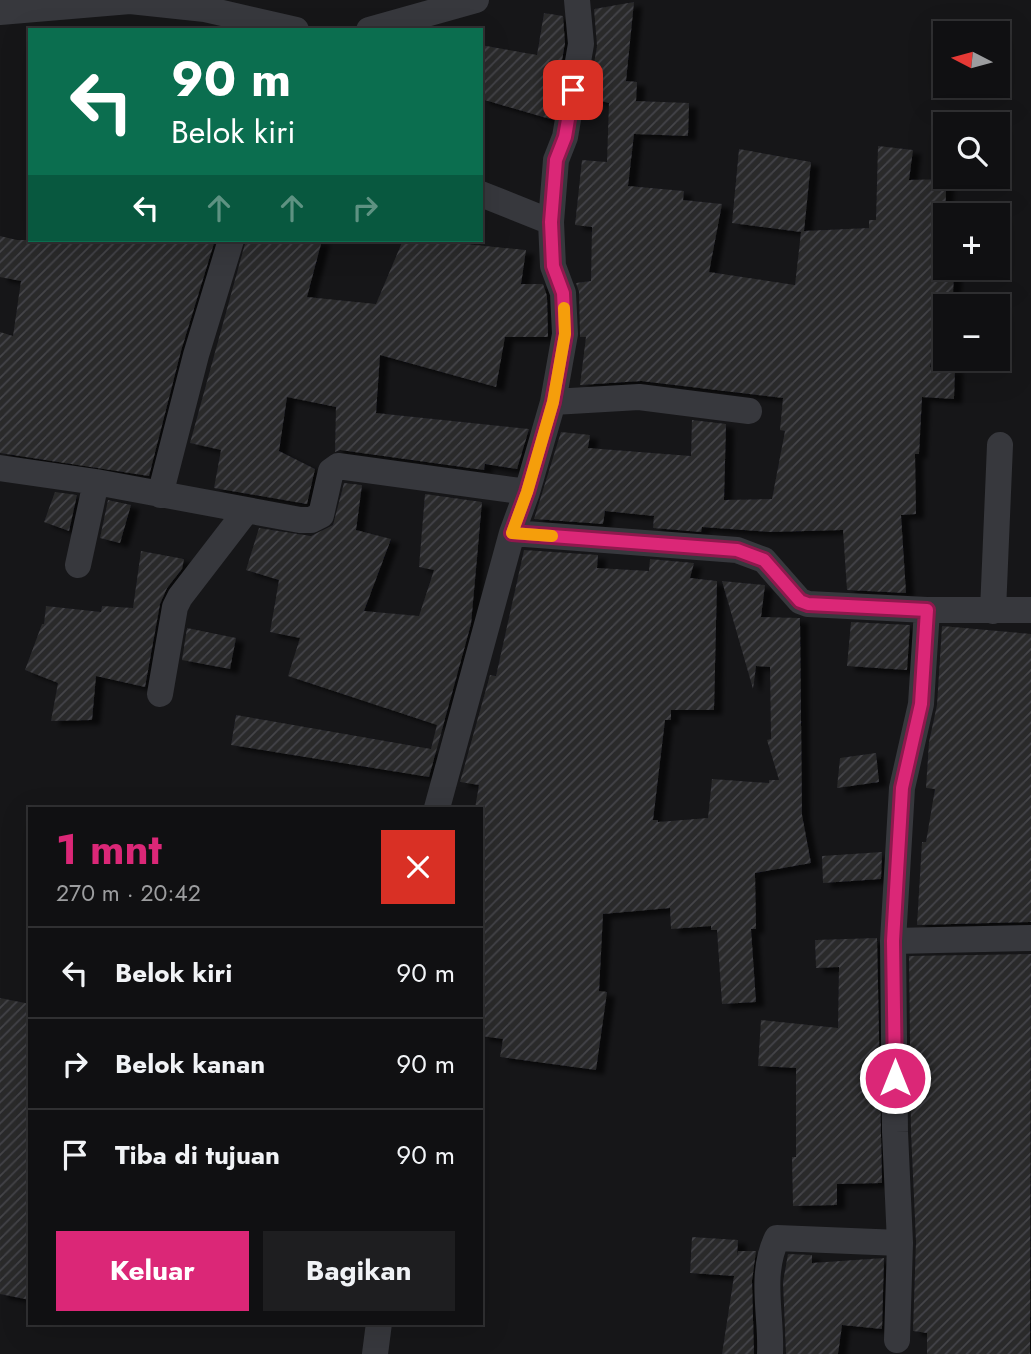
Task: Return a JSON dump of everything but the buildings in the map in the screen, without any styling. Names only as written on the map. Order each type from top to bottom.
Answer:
[{"type":"street","points":[[376,28],[476,0]]},
{"type":"street","points":[[437,807],[512,533],[553,402],[565,334],[563,293],[553,266],[551,222],[556,160],[565,137],[581,44],[577,0]]},
{"type":"street","points":[[0,12],[130,1],[205,9],[287,28]]},
{"type":"street","points":[[483,195],[551,222]]},
{"type":"street","points":[[160,495],[195,355],[230,242]]},
{"type":"street","points":[[553,402],[639,397],[749,411]]},
{"type":"street","points":[[993,611],[1000,445]]},
{"type":"street","points":[[0,468],[96,482],[300,520],[311,520],[321,515],[331,471],[338,466],[527,492]]},
{"type":"street","points":[[78,565],[96,482]]},
{"type":"street","points":[[160,694],[175,607],[247,510]]},
{"type":"street","points":[[512,533],[737,550],[764,560],[800,601],[808,604],[927,610],[1031,610]]},
{"type":"street","points":[[897,1340],[900,1243],[895,1132],[893,941],[902,788],[921,704],[927,610]]},
{"type":"street","points":[[893,941],[1031,939]]},
{"type":"street","points":[[770,1354],[771,1333],[766,1306],[768,1268],[777,1238],[900,1243]]},
{"type":"street","points":[[375,1354],[379,1325]]},
{"type":"slow traffic","points":[[552,536],[512,533],[553,402],[565,334],[564,308]]},
{"type":"route","points":[[573,90],[565,137],[556,160],[551,222],[551,251],[553,266],[563,293],[565,334],[553,402],[512,533],[737,550],[764,560],[800,601],[808,604],[927,610],[921,704],[902,788],[893,941],[895,1078]]}]
